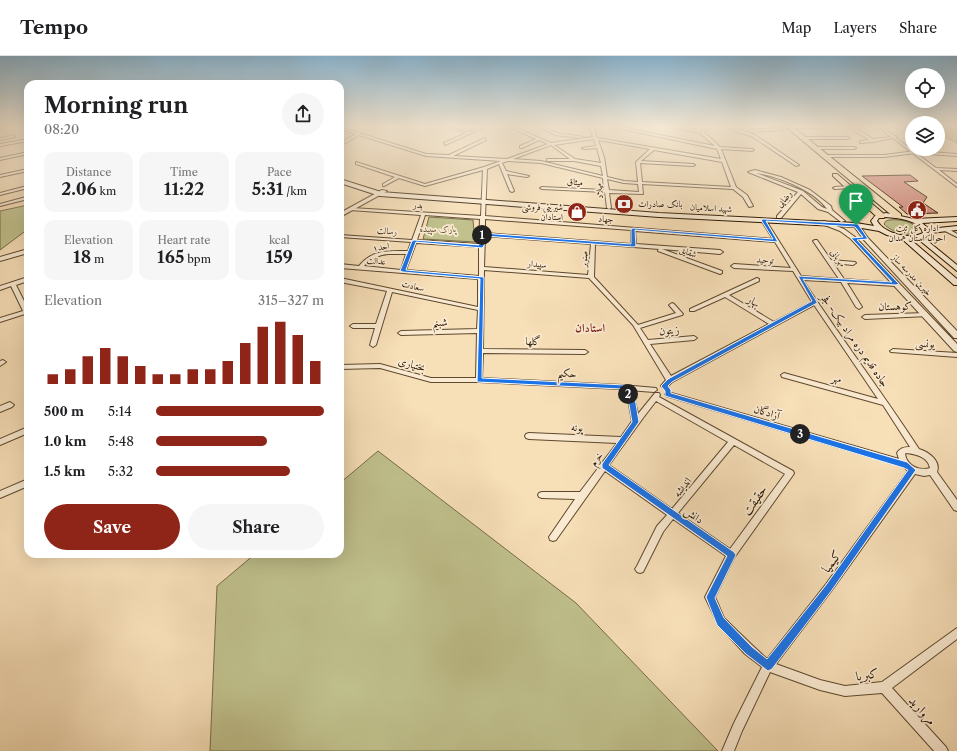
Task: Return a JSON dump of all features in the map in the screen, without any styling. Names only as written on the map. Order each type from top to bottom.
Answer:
[{"type":"main road","points":[[817,158],[822,160],[898,216],[925,227],[927,231]]},
{"type":"main road","points":[[827,168],[881,216]]},
{"type":"main road","points":[[344,178],[380,190]]},
{"type":"main road","points":[[344,182],[380,190]]},
{"type":"main road","name":"شهید اسلامیان","points":[[380,190],[659,215],[856,225],[881,229],[904,237]]},
{"type":"main road","name":"شهید اسلامیان","points":[[483,200],[779,218],[874,221]]},
{"type":"main road","points":[[881,229],[874,224],[877,217],[898,216]]},
{"type":"main road","points":[[913,221],[957,219]]},
{"type":"main road","points":[[927,231],[957,228]]},
{"type":"main road","points":[[904,237],[919,238],[927,234],[927,231]]},
{"type":"main road","points":[[904,237],[957,283]]},
{"type":"main road","points":[[919,238],[957,269]]},
{"type":"street","points":[[499,158],[574,160],[603,165]]},
{"type":"street","name":"میلاد","points":[[602,158],[606,179],[609,208]]},
{"type":"street","points":[[638,162],[642,158]]},
{"type":"street","points":[[710,158],[724,161],[734,188]]},
{"type":"street","points":[[787,158],[797,165]]},
{"type":"street","points":[[822,160],[846,158]]},
{"type":"street","points":[[922,158],[957,186]]},
{"type":"street","points":[[357,163],[425,185],[511,159],[520,164]]},
{"type":"street","points":[[530,160],[544,162],[563,169],[606,179],[640,184],[734,188],[745,196],[751,206]]},
{"type":"street","points":[[500,162],[512,191]]},
{"type":"street","points":[[638,162],[693,166]]},
{"type":"street","points":[[607,192],[641,193],[638,162]]},
{"type":"street","points":[[479,380],[482,218],[485,168]]},
{"type":"street","points":[[934,169],[957,170]]},
{"type":"street","points":[[0,176],[24,171]]},
{"type":"street","points":[[505,172],[527,176]]},
{"type":"street","points":[[830,211],[829,207],[808,190],[792,183],[757,172],[750,172],[801,192],[820,208],[830,211],[843,221]]},
{"type":"street","points":[[344,213],[380,190],[398,176]]},
{"type":"street","points":[[950,181],[957,181]]},
{"type":"street","points":[[835,188],[849,187]]},
{"type":"street","points":[[0,194],[24,188]]},
{"type":"street","name":"میثاق","points":[[542,188],[607,192]]},
{"type":"street","points":[[344,207],[380,190]]},
{"type":"street","name":"رضایی","points":[[779,218],[801,192]]},
{"type":"street","points":[[0,205],[24,199]]},
{"type":"street","name":"بدر","points":[[352,209],[482,218]]},
{"type":"street","points":[[403,271],[424,213]]},
{"type":"street","name":"جهاد","points":[[482,218],[777,241]]},
{"type":"street","name":"جاده قدیم دره مراد بیک- فجر","points":[[763,220],[815,302],[885,403],[916,451]]},
{"type":"street","name":"خیرین مدرسه ساز","points":[[824,223],[842,230],[853,238],[957,349]]},
{"type":"street","name":"خیرین مدرسه ساز","points":[[856,225],[866,239],[957,336]]},
{"type":"street","points":[[633,229],[634,246]]},
{"type":"street","points":[[945,229],[957,236]]},
{"type":"street","points":[[482,234],[720,252]]},
{"type":"street","name":"رسالت","points":[[344,236],[482,246]]},
{"type":"street","points":[[853,238],[866,239]]},
{"type":"street","name":"مهربانی","points":[[815,241],[859,307]]},
{"type":"street","name":"صنوبر","points":[[591,277],[593,243]]},
{"type":"street","name":"شقایق","points":[[651,247],[720,272]]},
{"type":"street","points":[[0,259],[24,252]]},
{"type":"street","name":"احد۱","points":[[360,268],[366,259],[371,256],[386,253],[410,253]]},
{"type":"street","points":[[829,261],[853,263]]},
{"type":"street","name":"توحید","points":[[734,266],[795,270]]},
{"type":"street","name":"عدالت","points":[[344,267],[482,278]]},
{"type":"street","name":"سپیدار","points":[[482,268],[591,277]]},
{"type":"street","points":[[591,277],[637,327],[670,380]]},
{"type":"street","points":[[800,278],[896,284]]},
{"type":"street","points":[[0,288],[24,280]]},
{"type":"street","name":"بهار","points":[[692,310],[757,280]]},
{"type":"street","name":"سعادت","points":[[344,281],[481,310]]},
{"type":"street","points":[[13,284],[24,306]]},
{"type":"street","points":[[374,345],[390,290]]},
{"type":"street","name":"بهار","points":[[725,295],[773,324]]},
{"type":"street","points":[[664,386],[668,390],[668,394],[662,396],[656,394],[655,387],[664,386],[670,380],[815,302]]},
{"type":"street","points":[[637,327],[680,314],[672,305]]},
{"type":"street","points":[[0,320],[24,313]]},
{"type":"street","name":"کوهستان","points":[[865,317],[926,315]]},
{"type":"street","points":[[353,326],[379,326]]},
{"type":"street","name":"شبنم","points":[[401,333],[480,331]]},
{"type":"street","name":"زیتون","points":[[647,342],[694,338]]},
{"type":"street","name":"گلها","points":[[480,351],[585,352]]},
{"type":"street","name":"یونسی","points":[[892,351],[957,355]]},
{"type":"street","name":"بختیاری","points":[[344,367],[380,366],[431,380],[479,380]]},
{"type":"street","name":"مهر","points":[[784,375],[885,403]]},
{"type":"street","name":"حکیم","points":[[479,380],[622,387],[656,394]]},
{"type":"street","points":[[622,387],[631,398],[636,422]]},
{"type":"street","name":"خرم","points":[[553,537],[656,394]]},
{"type":"street","name":"حقیقت","points":[[656,394],[733,441],[790,473],[732,555],[710,597],[721,621],[749,650],[768,666]]},
{"type":"street","name":"آزادگان","points":[[668,394],[910,468],[922,473],[932,472]]},
{"type":"street","points":[[0,409],[10,404]]},
{"type":"street","points":[[0,442],[24,433]]},
{"type":"street","name":"پونه","points":[[529,436],[623,440]]},
{"type":"street","name":"اندیشه","points":[[640,569],[660,529],[674,515],[733,441]]},
{"type":"street","points":[[910,468],[901,458],[901,453],[906,450],[916,451],[929,458],[934,464],[934,470],[932,472],[957,507]]},
{"type":"street","name":"دانش","points":[[604,466],[732,555]]},
{"type":"street","name":"کیمیا","points":[[728,751],[768,666],[829,588],[910,468]]},
{"type":"street","points":[[0,495],[24,484]]},
{"type":"street","points":[[542,495],[582,496]]},
{"type":"street","name":"کبریا","points":[[768,666],[820,685],[845,691],[884,687],[957,633]]},
{"type":"street","name":"مروارید","points":[[884,687],[942,751]]},
{"type":"green space","points":[[24,206],[24,232],[0,250],[0,211]]},
{"type":"green space","name":"پارک سپیده","points":[[429,217],[473,220],[475,242],[423,239]]},
{"type":"green space","points":[[889,220],[906,221],[913,224],[919,230],[911,234],[896,232],[884,224]]},
{"type":"green space","points":[[378,451],[576,603],[718,751],[210,751],[217,586],[250,558],[344,558],[344,480]]},
{"type":"building","points":[[910,175],[918,181],[904,182],[927,197],[923,203],[938,213],[907,214],[899,207],[903,207],[862,176]]},
{"type":"place","name":"بانک صادرات","points":[[624,204]]},
{"type":"place","name":"اداره کل ثبت احوال استان همدان","points":[[917,210]]},
{"type":"place","name":"شیرینی فروشی استادان","points":[[577,212]]},
{"type":"district","name":"استادان","points":[[590,328]]},
{"type":"route","points":[[763,220],[856,225],[866,239],[853,238],[896,284],[800,278],[815,302],[670,380],[664,386],[668,390],[668,394],[907,465],[913,470],[829,588],[768,666],[749,650],[721,621],[710,597],[732,555],[604,466],[636,422],[631,398],[622,387],[479,380],[482,278],[403,271],[414,241],[482,246],[482,234],[634,246],[633,229],[777,241],[763,220]]}]
